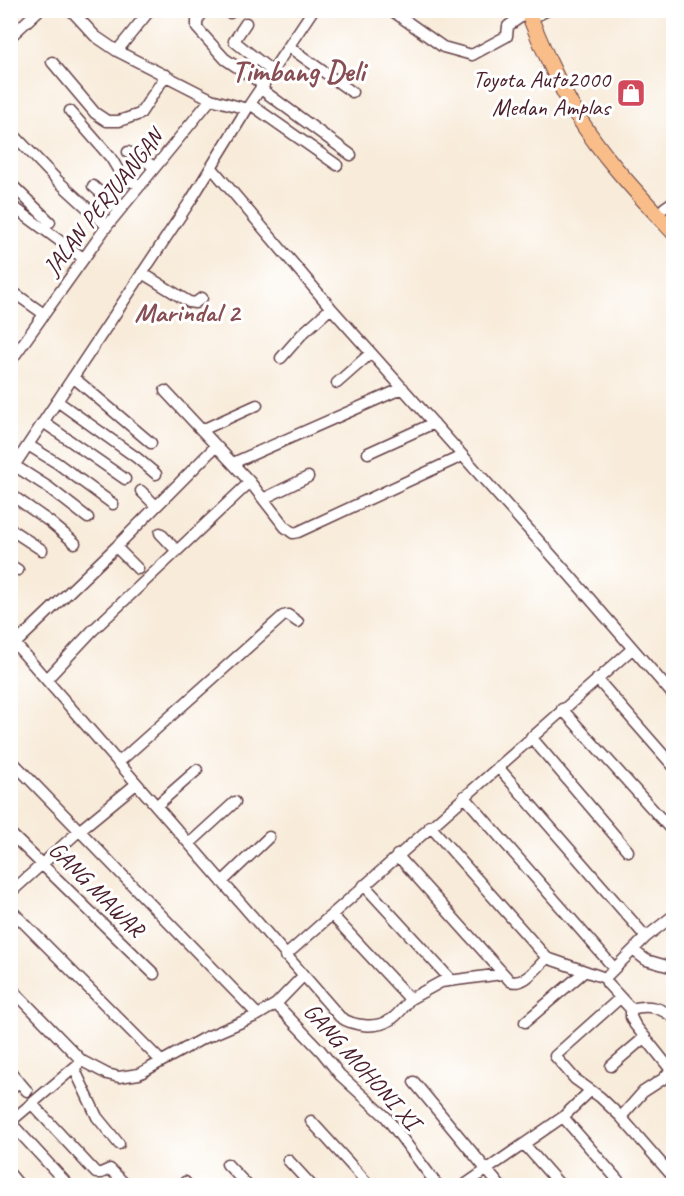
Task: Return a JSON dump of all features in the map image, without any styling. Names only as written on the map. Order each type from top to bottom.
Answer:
[{"type":"highway","points":[[535,12],[552,49],[591,120],[626,166],[670,209]]},
{"type":"highway","points":[[535,12],[560,85],[578,116],[622,177],[674,233]]},
{"type":"street","points":[[10,29],[31,10]]},
{"type":"street","points":[[10,37],[39,10]]},
{"type":"street","points":[[71,10],[95,36],[117,51],[212,99],[249,106],[337,165]]},
{"type":"street","points":[[117,51],[150,10]]},
{"type":"street","points":[[204,10],[197,21],[197,28],[225,59],[351,155]]},
{"type":"street","points":[[88,518],[48,487],[13,469],[212,168],[249,106],[313,10]]},
{"type":"street","points":[[391,10],[443,48],[472,55],[507,36],[508,26],[535,12]]},
{"type":"street","points":[[246,23],[234,41],[273,72]]},
{"type":"street","points":[[289,47],[352,92]]},
{"type":"street","points":[[52,62],[95,113],[107,121],[119,121],[140,114],[166,75]]},
{"type":"street","name":"JALAN PERJUANGAN","points":[[12,358],[106,226],[212,99]]},
{"type":"street","points":[[70,111],[123,176],[141,185]]},
{"type":"street","points":[[11,134],[106,226]]},
{"type":"street","points":[[128,152],[139,156],[154,167]]},
{"type":"street","points":[[212,168],[330,308],[674,696]]},
{"type":"street","points":[[10,183],[50,222]]},
{"type":"street","points":[[93,186],[120,210]]},
{"type":"street","points":[[11,205],[25,218],[83,258]]},
{"type":"street","points":[[25,218],[34,206]]},
{"type":"street","points":[[142,273],[189,302],[195,303],[202,298]]},
{"type":"street","points":[[10,290],[44,314]]},
{"type":"street","points":[[280,358],[330,308]]},
{"type":"street","points":[[336,382],[371,353]]},
{"type":"street","points":[[73,378],[152,443]]},
{"type":"street","points":[[233,463],[403,388]]},
{"type":"street","points":[[165,391],[265,498],[285,527],[295,533],[462,456]]},
{"type":"street","points":[[57,401],[156,474]]},
{"type":"street","points":[[202,430],[257,405]]},
{"type":"street","points":[[43,422],[125,479]]},
{"type":"street","points":[[368,453],[434,423]]},
{"type":"street","points":[[28,445],[113,504]]},
{"type":"street","points":[[216,446],[116,547],[13,640],[340,1017],[354,1024],[371,1025],[391,1020],[410,999],[434,985],[451,980],[502,974]]},
{"type":"street","points":[[265,498],[308,477]]},
{"type":"street","points":[[47,679],[92,631],[250,482]]},
{"type":"street","points":[[141,491],[156,506]]},
{"type":"street","points":[[10,494],[75,543]]},
{"type":"street","points":[[10,529],[42,550]]},
{"type":"street","points":[[160,533],[176,550]]},
{"type":"street","points":[[116,547],[138,569]]},
{"type":"street","points":[[118,763],[277,620],[285,615],[298,622]]},
{"type":"street","points":[[285,956],[632,649]]},
{"type":"street","points":[[597,679],[674,767]]},
{"type":"street","points":[[562,709],[674,833]]},
{"type":"street","points":[[531,737],[628,851]]},
{"type":"street","points":[[10,759],[258,1015]]},
{"type":"street","points":[[498,767],[646,937]]},
{"type":"street","points":[[156,806],[197,770]]},
{"type":"street","points":[[10,893],[80,830],[136,784]]},
{"type":"street","points":[[464,796],[614,968]]},
{"type":"street","points":[[189,843],[235,802]]},
{"type":"street","points":[[430,826],[547,958],[605,978]]},
{"type":"street","name":"GANG MAWAR","points":[[10,833],[154,974]]},
{"type":"street","points":[[222,882],[269,837]]},
{"type":"street","points":[[397,855],[510,981],[518,982],[527,977],[547,958]]},
{"type":"street","points":[[364,885],[451,980]]},
{"type":"street","points":[[10,909],[161,1061]]},
{"type":"street","points":[[332,915],[410,999]]},
{"type":"street","points":[[605,978],[646,937],[674,915]]},
{"type":"street","points":[[633,950],[646,960],[674,968]]},
{"type":"street","points":[[525,1022],[584,972]]},
{"type":"street","points":[[78,1064],[119,1077],[139,1074],[202,1039],[258,1015],[276,1004],[303,976]]},
{"type":"street","points":[[605,978],[631,1009],[632,1021],[672,1071],[643,1092],[621,1117]]},
{"type":"street","points":[[10,987],[78,1064],[97,1117],[119,1144]]},
{"type":"street","points":[[620,998],[555,1056],[575,1079],[600,1097],[621,1117],[671,1171]]},
{"type":"street","name":"GANG MOHONI XI","points":[[276,1004],[321,1051],[340,1076],[386,1117],[438,1185]]},
{"type":"street","points":[[631,1009],[646,1005],[652,1006],[674,1018]]},
{"type":"street","points":[[611,1066],[645,1038]]},
{"type":"street","points":[[69,1185],[10,1122],[78,1064]]},
{"type":"street","points":[[10,1071],[27,1091]]},
{"type":"street","points":[[10,1090],[20,1081]]},
{"type":"street","points":[[414,1082],[500,1185]]},
{"type":"street","points":[[464,1185],[563,1117],[590,1091]]},
{"type":"street","points":[[32,1104],[96,1173],[110,1169],[127,1185]]},
{"type":"street","points":[[563,1117],[623,1185]]},
{"type":"street","points":[[311,1121],[370,1185]]},
{"type":"street","points":[[524,1144],[561,1185]]},
{"type":"street","points":[[288,1160],[312,1185]]},
{"type":"street","points":[[227,1164],[248,1185]]},
{"type":"street","points":[[10,1174],[20,1185]]},
{"type":"place","name":"Toyota Auto2000 Medan Amplas","points":[[631,93]]},
{"type":"district","name":"Timbang Deli","points":[[298,71]]},
{"type":"district","name":"Marindal 2","points":[[187,312]]}]
